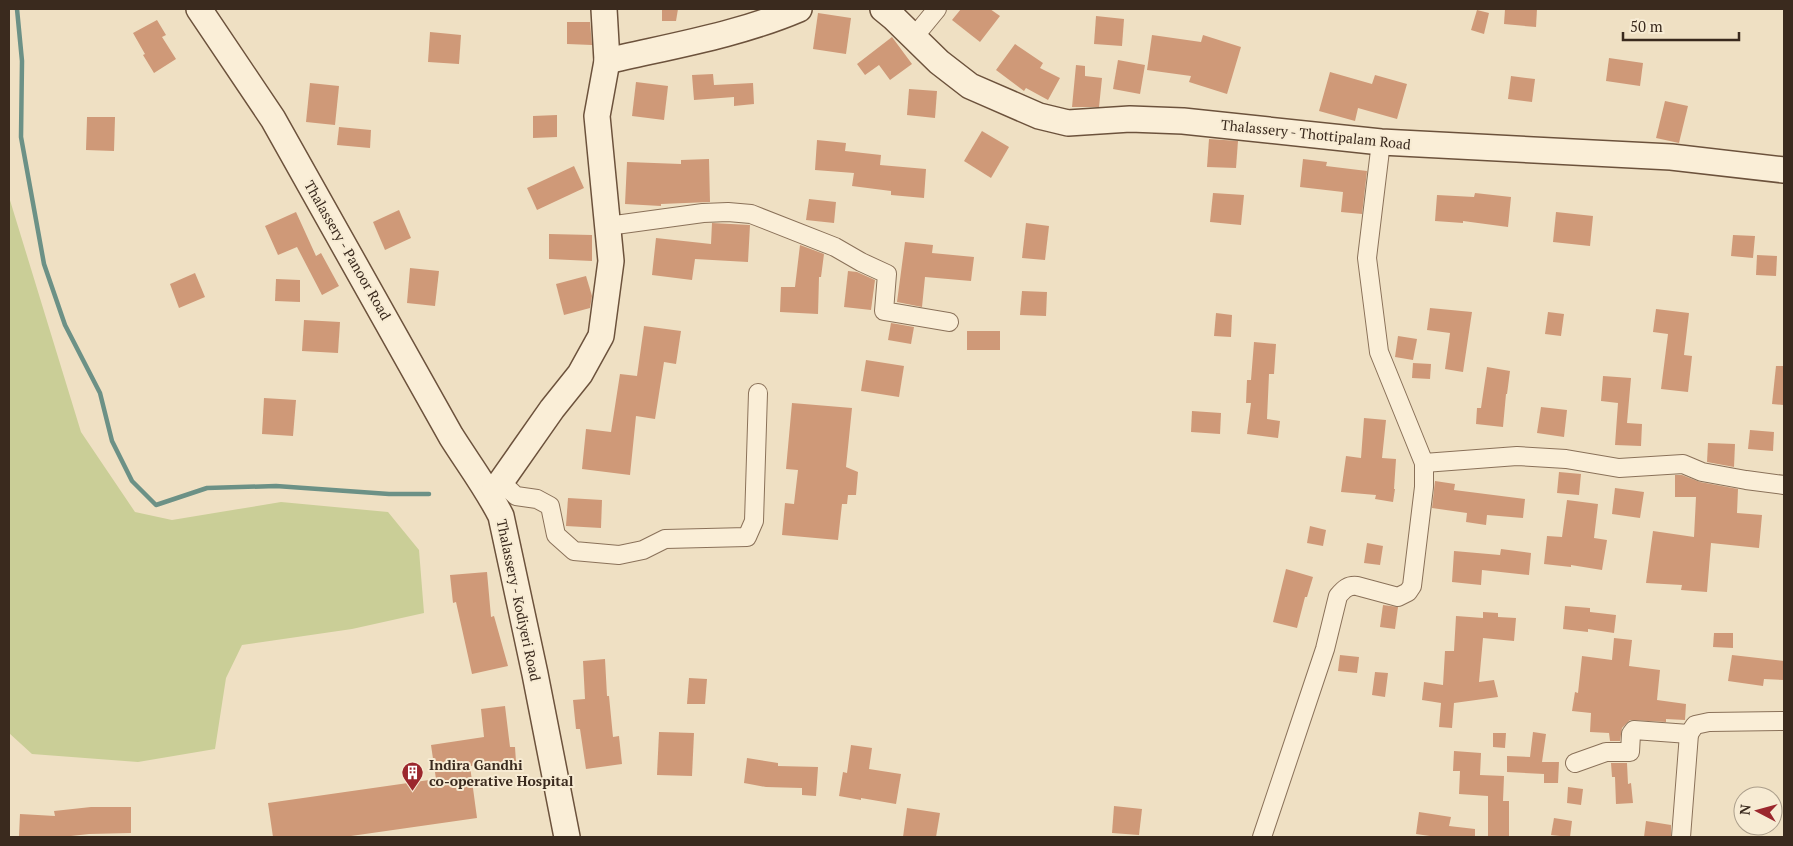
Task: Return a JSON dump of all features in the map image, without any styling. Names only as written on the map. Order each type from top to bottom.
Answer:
[{"type":"main road","name":"Thalassery - Panoor Road","points":[[199,9],[273,119],[452,436],[479,480],[496,489]]},
{"type":"main road","points":[[496,489],[580,374],[600,336],[611,261],[598,116],[607,61],[604,9]]},
{"type":"main road","points":[[607,61],[727,33],[799,9]]},
{"type":"main road","name":"Thalassery - Thottipalam Road","points":[[883,9],[939,62],[970,86],[1039,116],[1068,123],[1130,119],[1183,121],[1381,142],[1671,157],[1784,170]]},
{"type":"main road","name":"Thalassery - Kodiyeri Road","points":[[496,489],[534,666],[567,837]]},
{"type":"street","points":[[914,37],[937,9]]},
{"type":"street","points":[[1262,837],[1325,649],[1338,596],[1344,589],[1357,586],[1398,597],[1408,592],[1412,586],[1424,487],[1424,463],[1379,352],[1367,258],[1381,142]]},
{"type":"street","points":[[608,226],[703,213],[728,212],[751,214],[835,247],[887,274],[884,311],[949,322]]},
{"type":"street","points":[[496,489],[516,496],[537,499],[550,506],[556,536],[574,551],[619,555],[643,550],[665,539],[747,536],[754,521],[758,393]]},
{"type":"street","points":[[1424,463],[1517,456],[1566,459],[1619,468],[1656,464],[1683,464],[1702,472],[1784,485]]},
{"type":"street","points":[[1682,837],[1689,734],[1695,725],[1709,722],[1784,721]]},
{"type":"street","points":[[1575,763],[1606,752],[1630,752],[1631,734],[1634,730],[1689,734]]},
{"type":"green space","points":[[9,197],[81,432],[135,512],[172,520],[281,502],[388,512],[419,550],[424,613],[352,629],[242,645],[226,678],[215,749],[138,762],[32,754],[9,733]]},
{"type":"building","points":[[662,9],[678,9],[676,21],[662,21]]},
{"type":"building","points":[[961,9],[990,9],[1000,16],[980,42],[952,20]]},
{"type":"building","points":[[1505,9],[1537,9],[1536,27],[1504,24]]},
{"type":"building","points":[[1477,10],[1489,13],[1484,34],[1471,30]]},
{"type":"building","points":[[818,13],[851,18],[846,54],[813,49]]},
{"type":"building","points":[[1096,16],[1124,19],[1122,46],[1094,44]]},
{"type":"building","points":[[157,20],[166,35],[162,37],[176,59],[154,73],[133,33]]},
{"type":"building","points":[[567,22],[590,22],[592,45],[567,44]]},
{"type":"building","points":[[430,32],[461,35],[459,64],[428,62]]},
{"type":"building","points":[[1152,35],[1201,42],[1203,35],[1241,47],[1227,94],[1189,82],[1191,76],[1147,70]]},
{"type":"building","points":[[892,37],[912,64],[890,80],[879,65],[865,75],[857,64]]},
{"type":"building","points":[[1015,44],[1043,63],[1040,68],[1060,78],[1048,100],[1026,88],[1024,91],[996,70]]},
{"type":"building","points":[[1609,58],[1643,63],[1640,86],[1606,81]]},
{"type":"building","points":[[1118,60],[1145,65],[1140,94],[1113,89]]},
{"type":"building","points":[[1076,65],[1085,66],[1085,76],[1102,78],[1099,107],[1072,107]]},
{"type":"building","points":[[1330,72],[1372,84],[1375,75],[1407,84],[1397,119],[1358,108],[1355,121],[1319,111]]},
{"type":"building","points":[[713,74],[714,85],[753,83],[754,104],[734,106],[734,97],[694,100],[692,75]]},
{"type":"building","points":[[1511,76],[1535,79],[1532,102],[1508,99]]},
{"type":"building","points":[[636,82],[668,86],[664,120],[632,116]]},
{"type":"building","points":[[310,83],[339,86],[335,125],[306,122]]},
{"type":"building","points":[[909,89],[937,91],[935,118],[907,115]]},
{"type":"building","points":[[1665,101],[1688,106],[1679,143],[1656,138]]},
{"type":"building","points":[[557,115],[557,137],[533,138],[533,116]]},
{"type":"building","points":[[87,117],[115,117],[114,151],[86,150]]},
{"type":"building","points":[[339,127],[371,130],[370,148],[337,145]]},
{"type":"building","points":[[982,131],[1009,147],[991,178],[964,161]]},
{"type":"building","points":[[1209,139],[1238,141],[1236,168],[1207,167]]},
{"type":"building","points":[[817,140],[846,143],[845,151],[881,155],[880,165],[926,169],[924,198],[891,195],[891,191],[852,186],[854,173],[815,170]]},
{"type":"building","points":[[709,159],[710,202],[661,204],[661,206],[625,204],[627,162],[681,164],[681,160]]},
{"type":"building","points":[[1303,159],[1327,162],[1326,166],[1367,171],[1362,214],[1341,212],[1343,192],[1300,187]]},
{"type":"building","points":[[574,166],[584,188],[537,210],[527,188]]},
{"type":"building","points":[[1213,193],[1244,195],[1241,225],[1210,222]]},
{"type":"building","points":[[1475,193],[1511,197],[1508,227],[1463,221],[1463,223],[1435,221],[1437,195],[1474,197]]},
{"type":"building","points":[[809,199],[836,202],[834,223],[806,220]]},
{"type":"building","points":[[399,210],[411,238],[385,250],[373,222]]},
{"type":"building","points":[[296,212],[316,256],[321,253],[339,286],[322,295],[297,247],[278,255],[265,226]]},
{"type":"building","points":[[1556,212],[1593,216],[1590,246],[1553,242]]},
{"type":"building","points":[[712,223],[750,225],[748,262],[695,259],[692,280],[652,275],[656,238],[711,244]]},
{"type":"building","points":[[1026,223],[1049,226],[1045,260],[1022,258]]},
{"type":"building","points":[[549,234],[592,235],[592,261],[549,259]]},
{"type":"building","points":[[1733,235],[1755,236],[1753,258],[1731,256]]},
{"type":"building","points":[[905,242],[933,245],[932,253],[974,257],[971,281],[925,277],[922,307],[897,302]]},
{"type":"building","points":[[800,245],[824,254],[821,277],[819,277],[818,314],[780,312],[781,287],[795,287]]},
{"type":"building","points":[[1757,255],[1777,256],[1776,276],[1756,275]]},
{"type":"building","points":[[410,268],[439,271],[435,306],[407,303]]},
{"type":"building","points":[[848,271],[857,272],[875,280],[871,310],[844,307]]},
{"type":"building","points":[[195,273],[205,297],[179,308],[170,284]]},
{"type":"building","points":[[586,276],[592,296],[590,308],[564,315],[556,284]]},
{"type":"building","points":[[276,279],[300,280],[300,302],[275,301]]},
{"type":"building","points":[[1022,291],[1047,292],[1046,316],[1020,315]]},
{"type":"building","points":[[1430,308],[1472,312],[1463,372],[1445,369],[1450,333],[1427,330]]},
{"type":"building","points":[[1656,309],[1689,313],[1684,355],[1692,356],[1688,392],[1661,389],[1668,334],[1653,332]]},
{"type":"building","points":[[1548,312],[1564,314],[1561,336],[1545,334]]},
{"type":"building","points":[[1216,313],[1232,315],[1231,337],[1214,336]]},
{"type":"building","points":[[304,320],[340,322],[338,353],[302,351]]},
{"type":"building","points":[[891,323],[914,327],[911,344],[888,340]]},
{"type":"building","points":[[644,326],[681,331],[676,364],[664,362],[655,419],[636,416],[630,475],[582,469],[586,429],[611,432],[620,374],[637,376]]},
{"type":"building","points":[[967,331],[1000,331],[1000,350],[967,350]]},
{"type":"building","points":[[1398,336],[1417,339],[1413,360],[1395,357]]},
{"type":"building","points":[[1254,342],[1276,344],[1274,374],[1269,374],[1267,419],[1280,421],[1278,438],[1247,434],[1251,403],[1246,403],[1247,380],[1251,380]]},
{"type":"building","points":[[866,360],[904,366],[899,397],[861,391]]},
{"type":"building","points":[[1413,363],[1431,364],[1430,379],[1412,378]]},
{"type":"building","points":[[1776,366],[1784,366],[1784,405],[1772,404]]},
{"type":"building","points":[[1487,367],[1510,371],[1503,427],[1476,424],[1477,408],[1481,408]]},
{"type":"building","points":[[1603,376],[1631,378],[1627,423],[1642,424],[1641,446],[1615,445],[1618,403],[1601,401]]},
{"type":"building","points":[[264,398],[296,400],[293,436],[262,434]]},
{"type":"building","points":[[792,403],[852,408],[846,467],[858,472],[856,495],[848,495],[847,504],[842,504],[838,540],[782,535],[785,503],[794,504],[798,470],[786,469]]},
{"type":"building","points":[[1541,407],[1567,410],[1564,437],[1537,433]]},
{"type":"building","points":[[1192,411],[1221,413],[1220,434],[1191,432]]},
{"type":"building","points":[[1364,418],[1386,420],[1382,458],[1396,459],[1393,502],[1375,499],[1376,495],[1341,492],[1346,456],[1361,458]]},
{"type":"building","points":[[1750,430],[1774,432],[1773,451],[1748,449]]},
{"type":"building","points":[[1708,443],[1735,444],[1734,467],[1707,462]]},
{"type":"building","points":[[1559,472],[1581,474],[1579,495],[1557,493]]},
{"type":"building","points":[[1675,475],[1682,475],[1700,482],[1738,489],[1737,513],[1762,515],[1759,548],[1711,543],[1707,592],[1681,590],[1682,585],[1646,583],[1653,531],[1694,537],[1696,497],[1675,497]]},
{"type":"building","points":[[1435,481],[1455,484],[1454,490],[1525,499],[1523,518],[1487,515],[1486,525],[1466,522],[1467,513],[1432,508]]},
{"type":"building","points":[[1615,488],[1644,492],[1640,518],[1612,514]]},
{"type":"building","points":[[568,498],[602,500],[601,528],[566,526]]},
{"type":"building","points":[[1567,500],[1598,504],[1594,538],[1607,540],[1602,570],[1571,565],[1571,567],[1544,564],[1547,536],[1562,537]]},
{"type":"building","points":[[1310,526],[1326,530],[1323,546],[1307,543]]},
{"type":"building","points":[[1367,543],[1383,546],[1380,565],[1364,563]]},
{"type":"building","points":[[1501,549],[1531,553],[1529,575],[1482,570],[1481,585],[1452,582],[1454,551],[1500,555]]},
{"type":"building","points":[[1286,569],[1313,577],[1307,597],[1305,597],[1297,628],[1273,622]]},
{"type":"building","points":[[487,572],[491,617],[494,616],[508,666],[472,674],[456,602],[453,603],[450,575]]},
{"type":"building","points":[[1383,605],[1398,607],[1395,629],[1380,627]]},
{"type":"building","points":[[1565,606],[1590,608],[1590,612],[1616,615],[1614,633],[1588,629],[1588,632],[1563,629]]},
{"type":"building","points":[[1483,612],[1498,613],[1498,617],[1516,618],[1514,641],[1483,638],[1479,682],[1494,680],[1498,697],[1454,703],[1452,728],[1439,727],[1441,703],[1422,700],[1424,682],[1443,685],[1445,651],[1454,651],[1456,616],[1483,618]]},
{"type":"building","points":[[1714,633],[1733,633],[1733,648],[1713,647]]},
{"type":"building","points":[[1614,638],[1632,640],[1629,666],[1660,670],[1657,700],[1686,704],[1685,720],[1666,719],[1666,722],[1630,720],[1622,728],[1620,741],[1610,741],[1609,733],[1590,732],[1591,713],[1572,711],[1575,692],[1578,693],[1582,656],[1612,660]]},
{"type":"building","points":[[1340,655],[1359,657],[1357,673],[1338,671]]},
{"type":"building","points":[[1732,655],[1784,661],[1784,680],[1764,679],[1763,686],[1728,681]]},
{"type":"building","points":[[605,659],[607,696],[609,696],[613,737],[619,736],[622,764],[586,769],[580,729],[576,729],[573,700],[585,699],[583,661]]},
{"type":"building","points":[[1375,672],[1388,673],[1385,697],[1372,695]]},
{"type":"building","points":[[689,678],[707,679],[705,704],[687,704]]},
{"type":"building","name":"Indira Gandhi co-operative Hospital","points":[[505,706],[510,747],[515,747],[516,762],[470,766],[477,818],[344,837],[273,837],[268,803],[436,779],[431,745],[484,737],[481,709]]},
{"type":"building","points":[[659,732],[694,733],[692,776],[657,775]]},
{"type":"building","points":[[1533,732],[1546,734],[1542,762],[1559,762],[1558,783],[1544,783],[1544,774],[1507,772],[1507,756],[1530,757]]},
{"type":"building","points":[[1493,733],[1506,733],[1505,748],[1493,747]]},
{"type":"building","points":[[851,745],[872,748],[869,769],[901,774],[896,804],[839,796],[843,772],[847,773]]},
{"type":"building","points":[[1454,751],[1481,753],[1480,775],[1504,776],[1503,801],[1509,801],[1509,837],[1488,837],[1488,796],[1459,794],[1460,771],[1453,771]]},
{"type":"building","points":[[747,758],[778,763],[778,766],[818,767],[816,796],[802,795],[802,788],[766,787],[744,783]]},
{"type":"building","points":[[1611,763],[1627,763],[1628,784],[1631,783],[1633,803],[1616,804],[1615,777],[1612,777]]},
{"type":"building","points":[[1568,787],[1583,789],[1581,805],[1567,803]]},
{"type":"building","points":[[1114,806],[1142,809],[1139,835],[1112,833]]},
{"type":"building","points":[[91,807],[131,807],[131,833],[62,837],[19,836],[20,814],[55,816],[54,811]]},
{"type":"building","points":[[907,808],[940,813],[936,837],[903,837]]},
{"type":"building","points":[[1419,812],[1451,817],[1449,826],[1475,829],[1475,837],[1437,837],[1416,834]]},
{"type":"building","points":[[1554,818],[1572,821],[1570,837],[1551,835]]},
{"type":"building","points":[[1646,821],[1671,825],[1671,837],[1644,837]]},
{"type":"waterway","points":[[17,9],[22,61],[21,137],[44,264],[65,325],[100,393],[112,441],[132,481],[156,505],[207,488],[276,486],[389,494],[429,494]]},
{"type":"place","name":"Indira Gandhi co-operative Hospital","points":[[413,791]]}]
